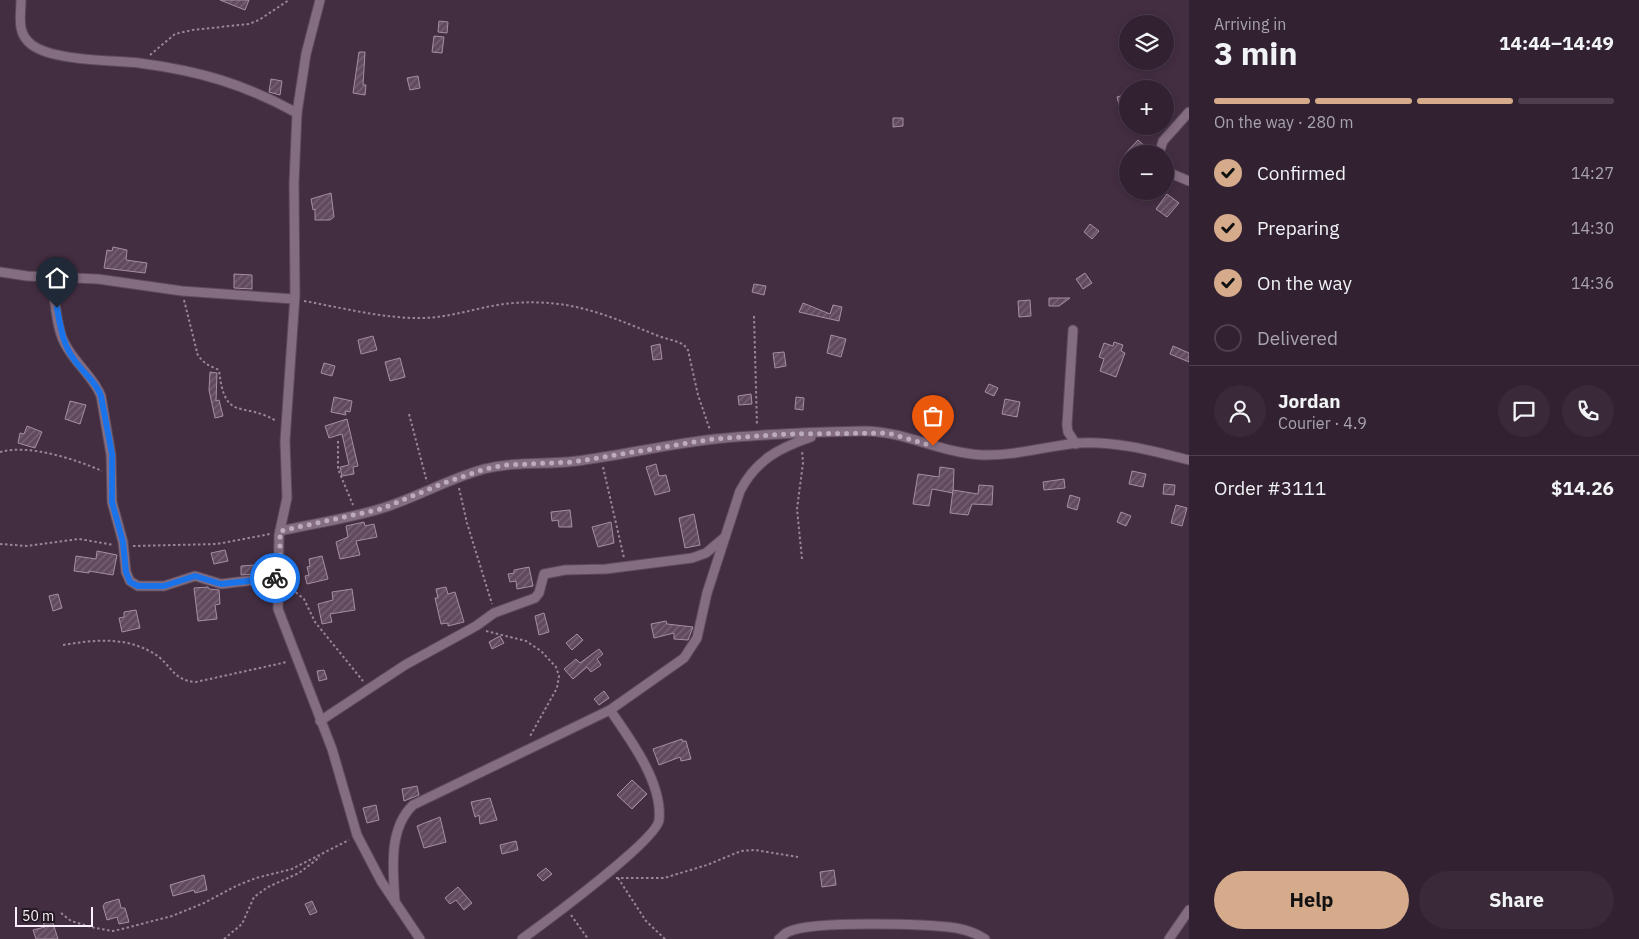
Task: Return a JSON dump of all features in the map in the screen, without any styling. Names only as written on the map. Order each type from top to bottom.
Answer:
[{"type":"street","points":[[21,0],[20,28],[24,38],[34,46],[59,55],[139,63],[206,75],[234,83],[263,95],[297,114]]},
{"type":"street","points":[[320,0],[304,68],[297,114],[294,299],[286,420],[287,498],[280,533],[279,613],[338,766],[357,835],[369,860],[420,939]]},
{"type":"street","points":[[1162,145],[1189,112]]},
{"type":"street","points":[[1174,175],[1189,181]]},
{"type":"street","points":[[0,272],[98,279],[182,291],[294,299]]},
{"type":"street","points":[[50,276],[63,341],[78,366],[98,388],[101,396],[112,454],[112,502],[124,548],[126,572],[130,582],[138,586],[172,585],[195,576],[221,584],[280,577]]},
{"type":"street","points":[[1073,330],[1067,425],[1068,432],[1076,444]]},
{"type":"street","points":[[280,533],[392,505],[429,489],[485,469],[506,465],[573,462],[713,439],[821,433],[888,433],[948,450],[981,455],[1016,454],[1076,444],[1117,444],[1189,460]]},
{"type":"street","points":[[396,904],[392,866],[400,822],[404,814],[413,805],[610,710],[675,666],[692,649],[698,638],[707,593],[740,491],[748,475],[758,464],[801,440],[821,433]]},
{"type":"street","points":[[320,720],[406,665],[476,626],[494,613],[535,598],[539,593],[542,578],[549,572],[626,567],[701,556],[726,535]]},
{"type":"street","points":[[522,939],[565,907],[648,837],[659,822],[660,810],[642,758],[610,710]]},
{"type":"street","points":[[1170,939],[1189,910]]},
{"type":"street","points":[[779,939],[788,932],[818,926],[907,926],[955,928],[975,933],[985,939]]},
{"type":"path","points":[[139,63],[174,34],[192,30],[249,24],[259,20],[289,0]]},
{"type":"path","points":[[182,291],[198,356],[206,364],[219,370],[220,385],[225,400],[236,407],[274,419],[279,425]]},
{"type":"path","points":[[294,299],[404,318],[450,316],[519,303],[557,302],[602,313],[618,321],[684,345],[690,359],[698,395],[713,439]]},
{"type":"path","points":[[754,316],[757,436]]},
{"type":"path","points":[[409,414],[429,489]]},
{"type":"path","points":[[801,440],[803,463],[797,510],[802,559]]},
{"type":"path","points":[[338,441],[338,469],[348,489],[356,515]]},
{"type":"path","points":[[0,452],[13,450],[53,455],[91,467],[112,478]]},
{"type":"path","points":[[600,458],[626,567]]},
{"type":"path","points":[[458,478],[466,523],[494,613]]},
{"type":"path","points":[[0,544],[27,546],[78,539],[106,542],[124,548],[217,544],[280,533]]},
{"type":"path","points":[[280,577],[304,599],[315,622],[357,671],[368,690]]},
{"type":"path","points":[[476,626],[489,632],[526,641],[541,651],[556,667],[559,676],[557,688],[526,742]]},
{"type":"path","points":[[63,645],[108,639],[142,648],[163,660],[182,680],[196,682],[265,665],[297,660]]},
{"type":"path","points":[[61,913],[71,921],[113,931],[172,916],[256,878],[292,870],[357,835]]},
{"type":"path","points":[[602,876],[664,878],[707,865],[741,851],[755,850],[798,857]]},
{"type":"path","points":[[224,939],[242,924],[254,897],[268,887],[299,873],[324,854]]},
{"type":"path","points":[[618,878],[646,921],[665,939]]},
{"type":"path","points":[[565,907],[588,939]]},
{"type":"building","points":[[220,0],[249,0],[245,10]]},
{"type":"building","points":[[439,21],[448,22],[447,33],[438,32]]},
{"type":"building","points":[[434,36],[444,37],[442,53],[432,52]]},
{"type":"building","points":[[359,52],[365,52],[363,85],[366,85],[365,95],[353,93]]},
{"type":"building","points":[[418,76],[420,88],[410,90],[407,78]]},
{"type":"building","points":[[271,79],[282,81],[280,95],[269,92]]},
{"type":"building","points":[[893,118],[903,118],[903,126],[893,127]]},
{"type":"building","points":[[1138,140],[1144,145],[1133,145]]},
{"type":"building","points":[[331,193],[334,217],[330,220],[315,220],[315,209],[313,210],[311,199]]},
{"type":"building","points":[[1174,199],[1179,203],[1167,217],[1156,209],[1163,200]]},
{"type":"building","points":[[1090,224],[1099,231],[1092,239],[1084,232]]},
{"type":"building","points":[[113,247],[127,250],[126,260],[147,263],[145,273],[104,268],[107,250],[112,251]]},
{"type":"building","points":[[1085,273],[1092,283],[1083,289],[1076,279]]},
{"type":"building","points":[[234,274],[252,275],[252,289],[234,288]]},
{"type":"building","points":[[754,284],[766,286],[764,295],[752,292]]},
{"type":"building","points":[[1049,298],[1070,298],[1059,306],[1049,306]]},
{"type":"building","points":[[1030,300],[1031,316],[1019,317],[1018,301]]},
{"type":"building","points":[[803,303],[830,314],[833,305],[842,307],[839,321],[799,312]]},
{"type":"building","points":[[831,335],[846,339],[841,357],[827,353]]},
{"type":"building","points":[[373,336],[377,350],[361,354],[358,340]]},
{"type":"building","points":[[1114,342],[1123,345],[1121,351],[1125,353],[1116,377],[1100,371],[1104,359],[1099,357],[1104,343],[1113,346]]},
{"type":"building","points":[[660,344],[662,359],[653,360],[651,346]]},
{"type":"building","points":[[1173,346],[1189,353],[1189,362],[1170,354]]},
{"type":"building","points":[[784,352],[786,366],[775,368],[773,353]]},
{"type":"building","points":[[400,358],[405,377],[390,381],[385,362]]},
{"type":"building","points":[[324,363],[335,366],[332,376],[321,373]]},
{"type":"building","points":[[210,372],[217,373],[216,401],[219,400],[223,416],[215,418],[209,390]]},
{"type":"building","points":[[989,384],[998,388],[994,396],[985,392]]},
{"type":"building","points":[[751,394],[752,404],[739,405],[738,396]]},
{"type":"building","points":[[334,397],[352,401],[350,412],[345,411],[346,415],[331,412]]},
{"type":"building","points":[[796,397],[804,398],[803,410],[795,409]]},
{"type":"building","points":[[1005,399],[1020,402],[1017,417],[1002,414]]},
{"type":"building","points":[[70,401],[86,405],[80,424],[65,419]]},
{"type":"building","points":[[347,419],[358,466],[353,467],[354,474],[342,476],[340,467],[349,465],[342,434],[329,438],[325,426]]},
{"type":"building","points":[[27,426],[42,432],[35,448],[18,443],[20,433],[24,434]]},
{"type":"building","points":[[656,464],[659,476],[666,475],[670,491],[655,495],[646,467]]},
{"type":"building","points":[[940,467],[954,469],[953,493],[932,489],[929,506],[913,504],[918,474],[939,477]]},
{"type":"building","points":[[1132,471],[1146,474],[1143,487],[1129,484]]},
{"type":"building","points":[[1064,479],[1065,488],[1044,490],[1043,482]]},
{"type":"building","points":[[1164,484],[1175,485],[1174,495],[1163,494]]},
{"type":"building","points":[[979,485],[993,486],[992,505],[972,504],[968,515],[950,513],[953,490],[978,494]]},
{"type":"building","points":[[1070,495],[1080,498],[1077,510],[1067,507]]},
{"type":"building","points":[[1176,505],[1187,508],[1182,526],[1171,523]]},
{"type":"building","points":[[570,510],[572,527],[559,527],[558,520],[552,521],[551,512]]},
{"type":"building","points":[[1121,512],[1131,516],[1126,526],[1117,522]]},
{"type":"building","points":[[694,514],[700,545],[685,548],[679,518]]},
{"type":"building","points":[[364,522],[365,526],[374,524],[377,537],[356,541],[360,555],[340,559],[336,542],[348,537],[346,526]]},
{"type":"building","points":[[611,522],[614,543],[598,547],[592,527]]},
{"type":"building","points":[[225,550],[228,561],[214,564],[211,553]]},
{"type":"building","points":[[97,551],[117,555],[113,575],[89,571],[89,573],[74,571],[76,556],[96,559]]},
{"type":"building","points":[[322,556],[328,579],[307,584],[305,576],[309,575],[307,567],[310,566],[309,559]]},
{"type":"building","points":[[255,565],[256,574],[241,575],[241,566]]},
{"type":"building","points":[[529,567],[533,586],[517,589],[516,581],[510,582],[508,574],[514,573],[514,570]]},
{"type":"building","points":[[208,587],[209,589],[219,590],[220,604],[215,605],[217,619],[198,621],[194,588]]},
{"type":"building","points":[[446,587],[448,594],[455,592],[464,622],[448,626],[448,623],[441,624],[435,598],[438,598],[436,589]]},
{"type":"building","points":[[352,589],[355,610],[330,614],[332,622],[322,624],[318,604],[333,600],[332,592]]},
{"type":"building","points":[[58,594],[62,608],[53,611],[49,596]]},
{"type":"building","points":[[136,610],[140,628],[122,632],[119,618],[124,617],[124,612]]},
{"type":"building","points":[[544,613],[549,632],[539,635],[535,616]]},
{"type":"building","points":[[666,621],[667,624],[693,627],[688,640],[674,639],[674,633],[654,638],[651,624]]},
{"type":"building","points":[[577,634],[583,640],[572,650],[566,643]]},
{"type":"building","points":[[500,636],[504,643],[492,649],[489,642]]},
{"type":"building","points":[[599,649],[603,654],[597,659],[601,665],[591,672],[587,667],[573,679],[564,669],[576,659],[580,663]]},
{"type":"building","points":[[324,670],[327,679],[319,681],[317,671]]},
{"type":"building","points":[[604,691],[609,698],[599,705],[594,699]]},
{"type":"building","points":[[682,739],[682,741],[686,741],[691,759],[681,761],[680,757],[659,765],[653,749]]},
{"type":"building","points":[[632,780],[647,794],[632,809],[617,795]]},
{"type":"building","points":[[417,786],[419,795],[404,801],[402,789]]},
{"type":"building","points":[[490,798],[497,820],[480,824],[479,815],[475,817],[471,802]]},
{"type":"building","points":[[376,805],[379,820],[367,823],[363,808]]},
{"type":"building","points":[[440,817],[446,842],[424,848],[417,826]]},
{"type":"building","points":[[516,841],[518,850],[502,854],[500,845]]},
{"type":"building","points":[[546,868],[552,874],[543,881],[537,875]]},
{"type":"building","points":[[834,870],[836,885],[822,887],[820,872]]},
{"type":"building","points":[[204,875],[207,890],[195,893],[194,890],[173,896],[170,885]]},
{"type":"building","points":[[458,887],[472,903],[464,910],[456,900],[450,904],[445,898]]},
{"type":"building","points":[[119,899],[121,908],[125,908],[129,922],[119,924],[117,917],[107,920],[103,906],[105,903]]},
{"type":"building","points":[[312,901],[317,912],[310,915],[305,904]]},
{"type":"building","points":[[51,917],[58,939],[36,939],[33,930],[45,927],[42,919]]},
{"type":"way so far","points":[[275,578],[280,577],[280,531],[381,509],[444,483],[485,469],[526,463],[573,462],[713,439],[787,434],[866,431],[888,433],[933,446]]},
{"type":"route","points":[[57,308],[63,341],[78,366],[94,382],[101,396],[112,454],[112,502],[123,542],[123,557],[130,582],[148,588],[172,585],[191,576],[199,576],[213,583],[221,584],[275,578]]}]
